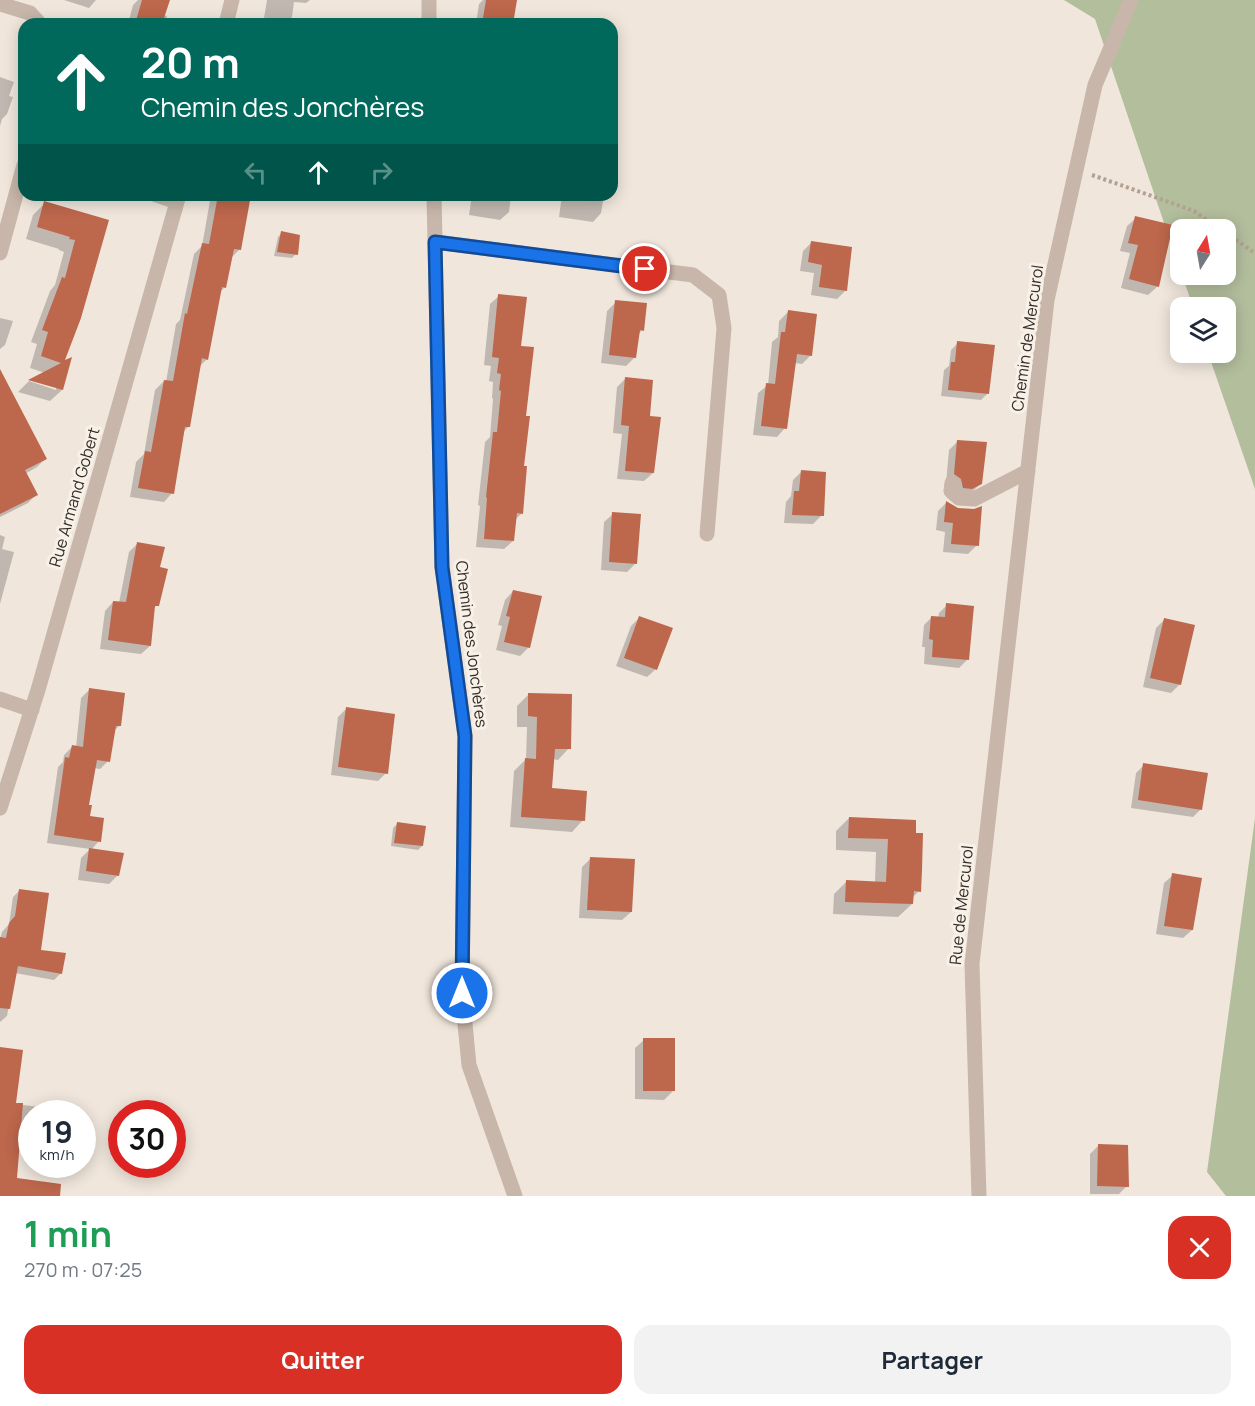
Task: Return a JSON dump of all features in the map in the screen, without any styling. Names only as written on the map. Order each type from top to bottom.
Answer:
[{"type":"street","points":[[228,18],[232,0]]},
{"type":"street","points":[[429,0],[429,18]]},
{"type":"street","name":"Chemin de Mercurol","points":[[1011,619],[1047,300],[1095,85],[1131,0]]},
{"type":"street","points":[[0,4],[30,13],[35,18]]},
{"type":"street","points":[[0,253],[18,187]]},
{"type":"street","name":"Rue Armand Gobert","points":[[0,808],[33,710],[177,201]]},
{"type":"street","name":"Chemin des Jonchères","points":[[434,201],[442,567],[465,736],[462,993],[469,1065],[515,1196]]},
{"type":"street","points":[[435,242],[693,275],[719,295],[724,328],[707,534]]},
{"type":"street","points":[[952,483],[951,491],[959,498],[974,499],[1028,471]]},
{"type":"street","name":"Rue de Mercurol","points":[[979,1196],[972,964],[1011,619]]},
{"type":"street","points":[[0,699],[33,710]]},
{"type":"path","points":[[1076,171],[1106,179],[1194,212],[1204,219]]},
{"type":"path","points":[[1236,240],[1255,253]]},
{"type":"green space","points":[[1064,0],[1255,0],[1255,489],[1211,363],[1236,363],[1236,297],[1190,297],[1185,285],[1236,285],[1236,219],[1170,219],[1170,240],[1095,19]]},
{"type":"green space","points":[[1255,818],[1255,1196],[1226,1196],[1207,1172]]},
{"type":"building","points":[[142,0],[170,0],[164,18],[137,18]]},
{"type":"building","points":[[486,0],[517,0],[514,18],[483,18]]},
{"type":"building","points":[[44,201],[109,220],[81,318],[65,360],[72,357],[63,390],[28,380],[61,363],[41,356],[48,332],[42,330],[62,277],[65,278],[75,240],[37,227]]},
{"type":"building","points":[[217,201],[250,201],[241,250],[234,249],[226,288],[222,287],[208,360],[202,358],[190,427],[185,427],[174,494],[138,488],[145,451],[151,452],[164,380],[173,381],[185,313],[187,314],[202,243],[209,244]]},
{"type":"building","points":[[1135,216],[1170,224],[1170,238],[1159,287],[1129,279],[1138,245],[1128,243]]},
{"type":"building","points":[[281,231],[300,235],[298,255],[277,252]]},
{"type":"building","points":[[811,241],[852,247],[847,291],[819,287],[822,265],[808,262]]},
{"type":"building","points":[[498,294],[527,297],[521,346],[534,347],[526,416],[530,416],[524,466],[527,466],[523,514],[517,513],[514,541],[484,539],[493,432],[497,432],[501,391],[499,390],[501,374],[497,373],[499,358],[492,357]]},
{"type":"building","points":[[615,300],[647,303],[644,331],[640,330],[636,358],[609,355]]},
{"type":"building","points":[[788,310],[817,314],[812,356],[797,354],[787,429],[761,426],[766,383],[775,384],[781,332],[785,332]]},
{"type":"building","points":[[957,341],[995,345],[989,394],[948,390],[951,362],[955,362]]},
{"type":"building","points":[[0,369],[47,459],[25,470],[38,495],[0,514]]},
{"type":"building","points":[[625,377],[653,380],[650,416],[661,417],[654,473],[625,471],[629,426],[621,425]]},
{"type":"building","points":[[957,440],[987,442],[982,484],[972,489],[963,488],[961,479],[954,474]]},
{"type":"building","points":[[801,470],[826,472],[824,516],[792,515],[794,491],[799,491]]},
{"type":"building","points":[[946,501],[958,508],[974,509],[982,506],[979,546],[951,544],[953,523],[944,522]]},
{"type":"building","points":[[612,512],[641,514],[637,564],[609,562]]},
{"type":"building","points":[[137,542],[165,547],[160,567],[168,569],[159,606],[155,606],[151,646],[108,640],[113,601],[126,602]]},
{"type":"building","points":[[513,590],[542,596],[530,648],[504,642],[510,617],[506,616]]},
{"type":"building","points":[[946,603],[974,606],[969,660],[932,657],[933,640],[929,639],[931,616],[945,617]]},
{"type":"building","points":[[639,616],[673,628],[657,670],[624,658]]},
{"type":"building","points":[[1164,618],[1195,625],[1181,685],[1150,678]]},
{"type":"building","points":[[89,688],[125,693],[121,726],[116,726],[110,762],[97,760],[89,805],[92,805],[90,816],[104,818],[101,842],[54,835],[65,757],[69,758],[72,745],[83,747]]},
{"type":"building","points":[[528,693],[572,694],[571,749],[555,749],[552,788],[587,791],[585,821],[521,817],[525,758],[536,759],[537,717],[528,716]]},
{"type":"building","points":[[346,707],[395,714],[388,774],[338,767]]},
{"type":"building","points":[[1143,763],[1208,773],[1202,810],[1138,800]]},
{"type":"building","points":[[849,817],[916,820],[916,833],[923,833],[922,870],[921,892],[914,891],[913,904],[845,902],[846,880],[886,882],[888,839],[848,838]]},
{"type":"building","points":[[397,822],[426,826],[423,846],[394,843]]},
{"type":"building","points":[[89,848],[124,853],[119,876],[86,871]]},
{"type":"building","points":[[590,857],[635,859],[632,912],[587,910]]},
{"type":"building","points":[[1172,873],[1202,878],[1193,930],[1164,926]]},
{"type":"building","points":[[19,889],[49,893],[41,950],[66,953],[62,974],[18,966],[10,1009],[0,1008],[0,937],[6,938],[9,923],[15,916]]},
{"type":"building","points":[[643,1038],[675,1038],[675,1091],[643,1091]]},
{"type":"building","points":[[0,1047],[23,1050],[16,1103],[18,1103],[17,1178],[61,1184],[60,1196],[0,1196]]},
{"type":"building","points":[[1098,1144],[1128,1145],[1129,1187],[1097,1186]]},
{"type":"route","points":[[462,993],[465,736],[442,567],[435,242],[645,269]]}]
